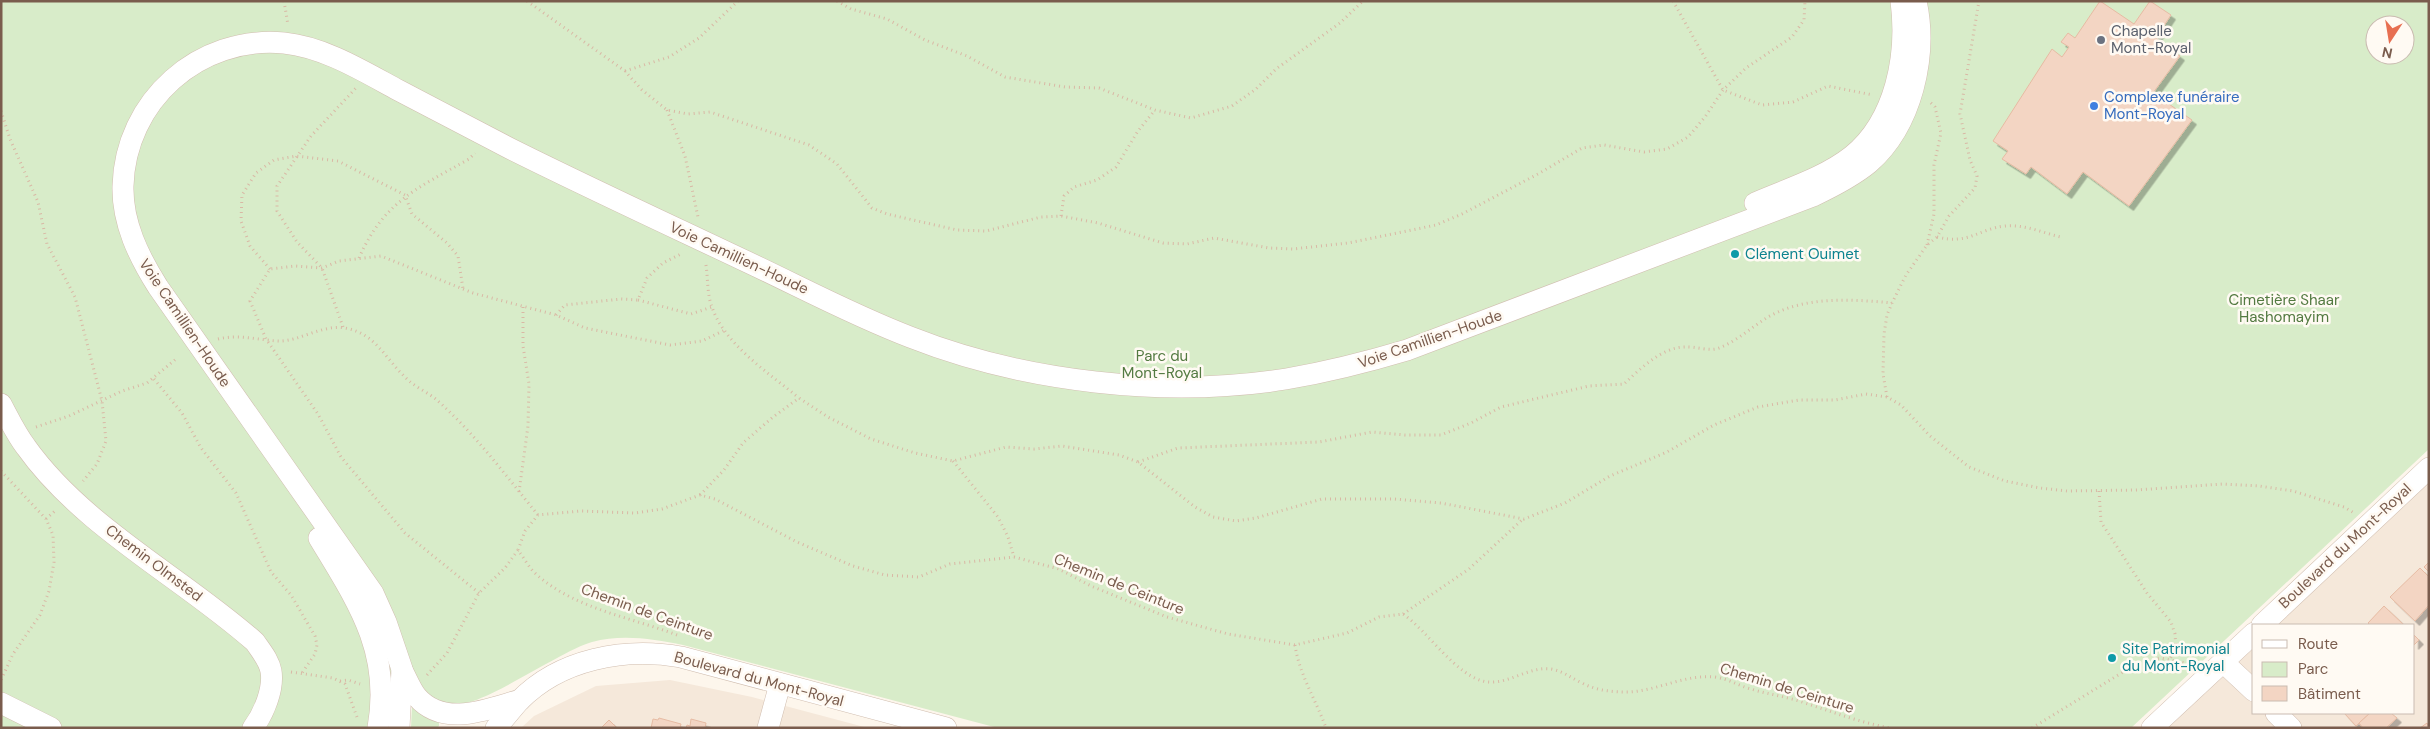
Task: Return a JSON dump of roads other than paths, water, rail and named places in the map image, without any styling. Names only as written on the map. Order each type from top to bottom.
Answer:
[{"type":"street","name":"Voie Camillien-Houde","points":[[369,726],[383,694],[382,679],[373,640],[362,612],[312,526],[139,278],[120,240],[110,198],[112,167],[125,120],[146,86],[160,71],[190,50],[217,39],[250,32],[289,31],[308,35],[337,46],[525,145],[918,330],[965,346],[1076,370],[1150,375],[1249,374],[1314,364],[1382,347],[1493,308],[1724,216],[1832,169],[1852,156],[1870,138],[1890,100],[1902,55],[1904,33],[1901,1]]},
{"type":"street","name":"Voie Camillien-Houde","points":[[399,728],[402,669],[386,622],[373,593],[146,268],[128,222],[123,196],[125,164],[130,145],[143,116],[163,87],[192,63],[237,46],[285,43],[315,50],[366,73],[488,137],[703,241],[910,337],[962,355],[1011,367],[1093,381],[1161,385],[1230,385],[1284,379],[1345,367],[1407,350],[1827,190],[1856,173],[1883,148],[1896,128],[1915,84],[1920,44],[1920,17],[1916,1]]},
{"type":"street","name":"Chemin Olmsted","points":[[1,404],[17,433],[42,468],[71,497],[162,571],[237,626],[255,642],[271,670],[271,684],[263,709],[253,728]]},
{"type":"street","name":"Boulevard du Mont-Royal","points":[[2263,624],[2429,468]]},
{"type":"street","points":[[2152,728],[2252,635]]},
{"type":"street","name":"Boulevard du Mont-Royal","points":[[462,728],[520,700],[545,681],[578,664],[626,654],[664,654],[680,657],[946,728]]},
{"type":"street","points":[[2223,662],[2252,689]]},
{"type":"street","points":[[402,669],[417,697],[437,710],[468,714],[520,700]]},
{"type":"street","points":[[768,728],[780,684]]},
{"type":"street","name":"Boulevard du Mont-Royal","points":[[496,728],[520,700]]},
{"type":"street","points":[[1,704],[51,728]]},
{"type":"street","points":[[2277,714],[2291,728]]},
{"type":"place","name":"Chapelle Mont-Royal","points":[[2101,40]]},
{"type":"place","name":"Complexe funéraire Mont-Royal","points":[[2094,106]]},
{"type":"place","name":"Clément Ouimet","points":[[1735,254]]},
{"type":"place","name":"Site Patrimonial du Mont-Royal","points":[[2112,658]]},
{"type":"park label","name":"Cimetière Shaar Hashomayim","points":[[2284,308]]},
{"type":"park label","name":"Parc du Mont-Royal","points":[[1162,364]]}]
